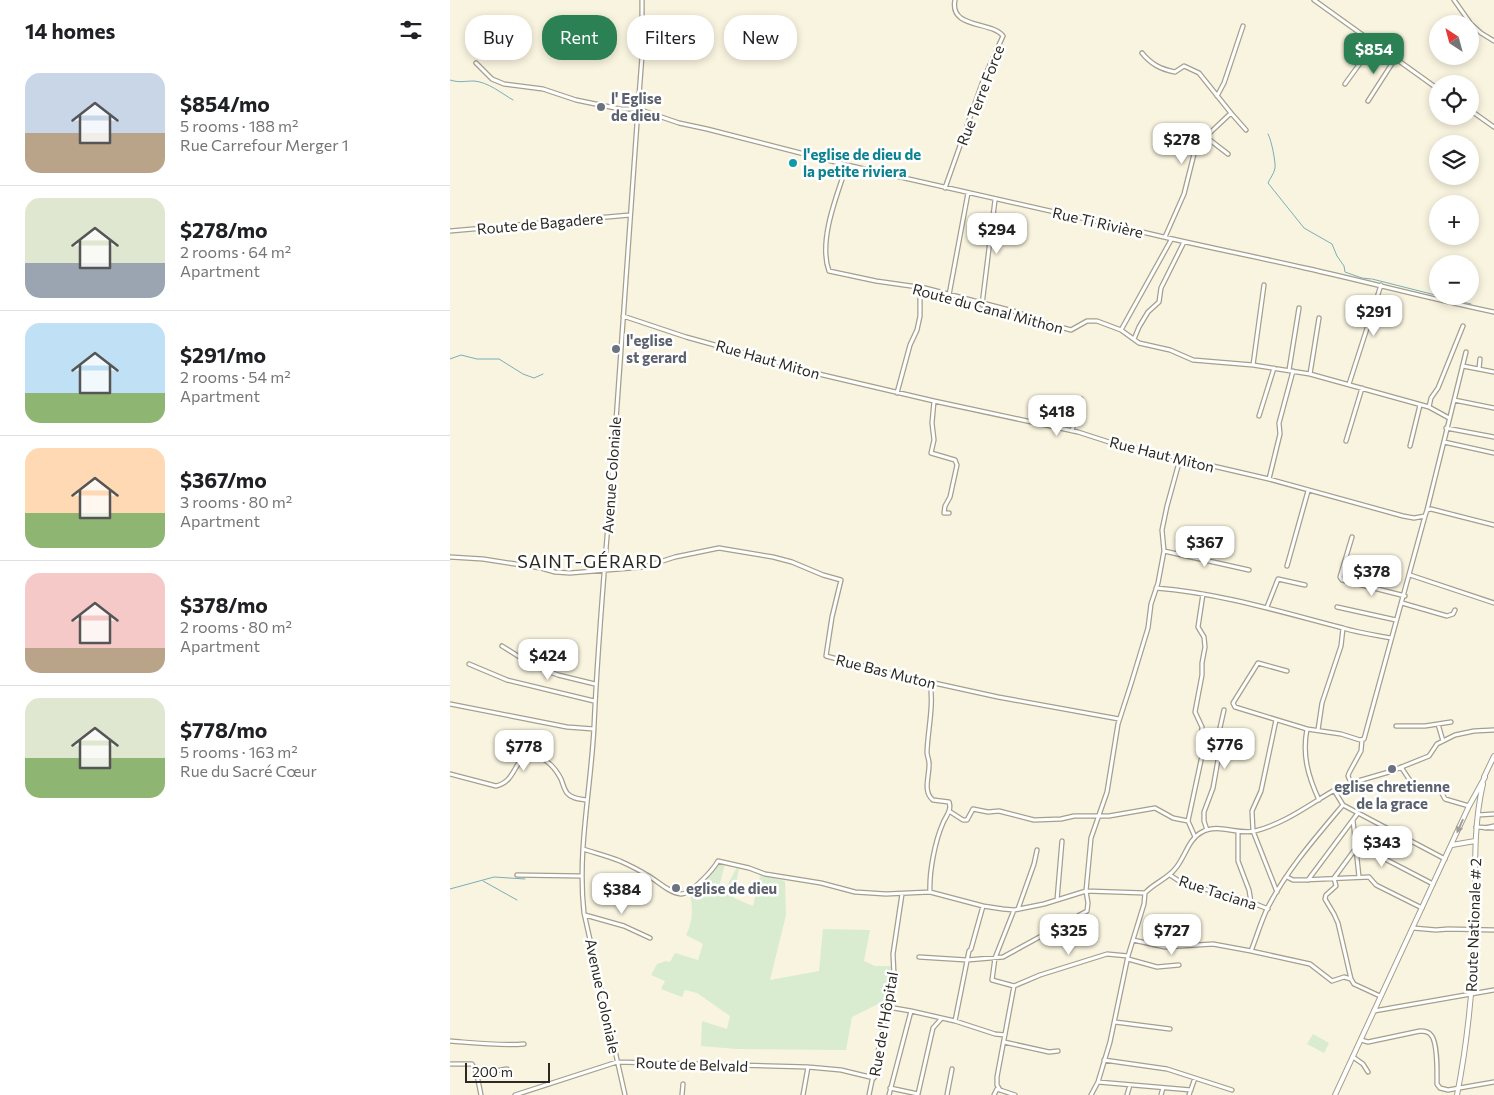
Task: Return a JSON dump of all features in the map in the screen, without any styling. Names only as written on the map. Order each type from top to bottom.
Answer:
[{"type":"main road","name":"Route Nationale # 2","points":[[1457,1095],[1472,994],[1477,815],[1484,777],[1494,756]]},
{"type":"main road","points":[[1335,1095],[1484,777]]},
{"type":"main road","points":[[1452,845],[1475,841]]},
{"type":"street","name":"Avenue Coloniale","points":[[626,1095],[584,915],[581,876],[586,800],[594,729],[595,684],[642,56],[642,0]]},
{"type":"street","name":"Rue Terre Force","points":[[945,188],[984,78],[1003,36],[996,30],[973,25],[961,18],[955,9],[955,0]]},
{"type":"street","points":[[1314,0],[1429,83]]},
{"type":"street","points":[[1454,0],[1472,24],[1494,41]]},
{"type":"street","points":[[1217,96],[1224,83],[1243,26]]},
{"type":"street","points":[[1345,84],[1374,44]]},
{"type":"street","points":[[1142,53],[1152,65],[1174,72],[1184,66],[1199,74],[1246,130]]},
{"type":"street","points":[[1368,101],[1395,59]]},
{"type":"street","name":"Rue Ti Rivière","points":[[476,64],[492,79],[504,84],[543,90],[576,100],[620,109],[638,109],[679,123],[846,165],[1494,312]]},
{"type":"street","points":[[1165,238],[1184,194],[1194,149],[1231,113]]},
{"type":"street","points":[[1479,116],[1494,126]]},
{"type":"street","points":[[1206,137],[1228,154]]},
{"type":"street","name":"Route du Canal Mithon","points":[[846,165],[831,215],[826,248],[828,270],[949,295],[1016,312],[1071,330],[1094,320],[1121,330],[1139,343],[1170,350],[1192,360],[1253,365],[1310,374],[1420,405],[1449,418]]},
{"type":"street","points":[[949,295],[968,193]]},
{"type":"street","points":[[982,304],[995,200]]},
{"type":"street","name":"Route de Bagadere","points":[[450,231],[630,215]]},
{"type":"street","points":[[1121,330],[1171,240]]},
{"type":"street","points":[[1134,339],[1138,327],[1148,312],[1159,302],[1161,288],[1184,242]]},
{"type":"street","points":[[1253,365],[1264,285]]},
{"type":"street","points":[[1349,384],[1381,285]]},
{"type":"street","points":[[897,393],[908,351],[917,330],[920,316],[920,288]]},
{"type":"street","points":[[1269,479],[1280,434],[1279,423],[1291,370],[1299,308]]},
{"type":"street","name":"Rue Haut Miton","points":[[623,316],[686,337],[793,367],[897,393],[1072,431],[1180,459],[1269,479],[1403,516],[1414,518],[1425,516]]},
{"type":"street","points":[[1310,374],[1319,318]]},
{"type":"street","points":[[1429,408],[1431,398],[1438,388],[1462,326]]},
{"type":"street","points":[[1351,783],[1348,776],[1360,751],[1362,740],[1366,736],[1427,510],[1466,352]]},
{"type":"street","points":[[1479,369],[1480,360]]},
{"type":"street","points":[[1463,366],[1494,372]]},
{"type":"street","points":[[1259,416],[1274,368]]},
{"type":"street","points":[[1346,440],[1362,388]]},
{"type":"street","points":[[1072,431],[1081,399]]},
{"type":"street","points":[[1454,400],[1494,408]]},
{"type":"street","points":[[934,401],[932,423],[934,440],[931,454],[955,460],[957,465],[950,497],[944,512],[949,513]]},
{"type":"street","points":[[1410,446],[1420,405]]},
{"type":"street","points":[[1446,428],[1494,436]]},
{"type":"street","points":[[1444,442],[1494,453]]},
{"type":"street","points":[[919,957],[967,960],[1003,957],[1087,911],[1086,890],[1091,838],[1107,792],[1120,719],[1145,637],[1164,550],[1162,530],[1180,459]]},
{"type":"street","points":[[1287,566],[1308,491]]},
{"type":"street","points":[[1427,510],[1494,525]]},
{"type":"street","points":[[1352,537],[1340,577],[1342,580],[1404,596]]},
{"type":"street","name":"Rue Bas Muton","points":[[450,558],[483,559],[555,572],[604,571],[644,567],[675,557],[719,548],[773,557],[840,580],[826,656],[930,682],[1028,703],[1120,719]]},
{"type":"street","points":[[1164,550],[1249,570]]},
{"type":"street","points":[[1410,575],[1494,604]]},
{"type":"street","points":[[1267,607],[1278,579],[1305,584]]},
{"type":"street","points":[[1156,588],[1203,594],[1267,607],[1344,628],[1391,638]]},
{"type":"street","points":[[1195,837],[1188,821],[1203,751],[1201,741],[1202,727],[1196,712],[1205,647],[1204,637],[1198,626],[1203,594]]},
{"type":"street","points":[[1402,603],[1447,616],[1453,614],[1455,610]]},
{"type":"street","points":[[1337,608],[1396,620]]},
{"type":"street","points":[[1318,730],[1322,703],[1341,646],[1344,628]]},
{"type":"street","points":[[502,646],[534,666],[558,675],[595,684]]},
{"type":"street","points":[[1287,671],[1258,663],[1233,703],[1236,707],[1307,729],[1362,740]]},
{"type":"street","points":[[469,664],[507,680],[594,701]]},
{"type":"street","points":[[930,682],[932,694],[927,752],[930,762],[927,774],[928,792],[933,800],[948,802],[949,811],[940,833],[930,879],[930,892]]},
{"type":"street","points":[[450,704],[567,727],[594,729]]},
{"type":"street","points":[[1207,830],[1204,812],[1213,788],[1220,743],[1219,732],[1224,710]]},
{"type":"street","points":[[1276,720],[1261,791],[1252,811],[1253,832],[1277,892]]},
{"type":"street","points":[[1396,726],[1451,722]]},
{"type":"street","points":[[1438,724],[1443,741]]},
{"type":"street","points":[[1307,729],[1304,752],[1312,785],[1319,800]]},
{"type":"street","points":[[1091,1095],[1098,1082],[1115,1022],[1128,957],[1144,904],[1145,893],[1170,875],[1184,858],[1195,837],[1207,830],[1226,829],[1253,832],[1273,826],[1334,790],[1351,783],[1372,778],[1429,756],[1433,748],[1455,735],[1474,731],[1494,730]]},
{"type":"street","points":[[450,774],[496,786],[501,785],[510,778],[520,759],[526,754],[534,755],[545,760],[554,768],[568,794],[574,798],[586,800]]},
{"type":"street","points":[[1401,767],[1413,785],[1440,790],[1445,798],[1469,806]]},
{"type":"street","points":[[1334,790],[1343,804],[1445,859]]},
{"type":"street","points":[[1251,950],[1277,892],[1310,844],[1343,804]]},
{"type":"street","points":[[949,811],[963,820],[967,820],[973,809],[988,812],[999,811],[1034,820],[1098,815],[1108,816],[1155,808],[1173,818],[1188,821]]},
{"type":"street","points":[[1308,880],[1358,812]]},
{"type":"street","points":[[1477,815],[1494,814]]},
{"type":"street","points":[[1352,820],[1359,877]]},
{"type":"street","points":[[1476,827],[1494,827]]},
{"type":"street","points":[[1238,831],[1238,861],[1249,890],[1251,902]]},
{"type":"street","points":[[1391,831],[1379,849],[1380,855],[1433,884]]},
{"type":"street","points":[[1057,900],[1062,841]]},
{"type":"street","points":[[1334,878],[1356,848]]},
{"type":"street","points":[[582,849],[619,860],[649,876],[664,887],[681,894],[688,893],[696,887],[718,861],[750,868],[765,874],[821,883],[855,892],[872,894],[930,892],[983,906],[1016,910],[1057,900],[1086,890],[1145,893]]},
{"type":"street","points":[[1037,850],[1034,864],[995,958],[992,980],[1014,986],[1040,975],[1106,954],[1128,957],[1156,967],[1179,965]]},
{"type":"street","points":[[517,875],[581,876]]},
{"type":"street","name":"Rue Taciana","points":[[1170,875],[1182,883],[1251,902],[1268,909]]},
{"type":"street","points":[[1287,878],[1308,880],[1369,876],[1376,885],[1422,908]]},
{"type":"street","points":[[1334,878],[1336,886],[1324,899],[1338,923],[1351,978],[1354,984],[1380,996]]},
{"type":"street","name":"Rue de l'Hôpital","points":[[869,1095],[894,975],[892,954],[902,894]]},
{"type":"street","points":[[955,1021],[967,960],[983,906]]},
{"type":"street","points":[[584,915],[624,926],[650,938]]},
{"type":"street","points":[[1413,928],[1494,930]]},
{"type":"street","points":[[1133,940],[1165,947],[1212,944],[1251,950],[1310,964],[1332,982],[1344,977],[1351,978]]},
{"type":"street","points":[[1000,1090],[997,1085],[997,1077],[1014,986]]},
{"type":"street","points":[[1374,1011],[1494,990]]},
{"type":"street","points":[[888,1007],[955,1021],[1005,1035]]},
{"type":"street","points":[[889,1095],[911,1012]]},
{"type":"street","points":[[890,1088],[918,1094],[933,1028],[941,1019]]},
{"type":"street","points":[[1115,1022],[1170,1029]]},
{"type":"street","points":[[1361,1040],[1368,1042],[1426,1031],[1435,1042],[1437,1084],[1440,1088],[1448,1090],[1494,1082]]},
{"type":"street","points":[[450,1042],[473,1042],[488,1045],[524,1044]]},
{"type":"street","points":[[1004,1042],[1049,1052],[1058,1051]]},
{"type":"street","points":[[1353,1057],[1363,1064],[1368,1072]]},
{"type":"street","points":[[1104,1060],[1161,1067],[1232,1090]]},
{"type":"street","name":"Route de Belvald","points":[[515,1095],[617,1062],[808,1067],[841,1070],[874,1078]]},
{"type":"street","points":[[450,1064],[472,1064],[481,1095]]},
{"type":"street","points":[[1363,1064],[1370,1065]]},
{"type":"street","points":[[803,1095],[808,1067]]},
{"type":"street","points":[[947,1095],[952,1069]]},
{"type":"street","points":[[476,1074],[507,1070]]},
{"type":"street","points":[[1189,1095],[1195,1078]]},
{"type":"street","points":[[1098,1082],[1191,1090]]},
{"type":"street","points":[[682,1095],[683,1084]]},
{"type":"street","points":[[1128,1095],[1130,1085]]},
{"type":"street","points":[[1161,1095],[1163,1088]]},
{"type":"street","points":[[994,1095],[997,1089],[1015,1095]]},
{"type":"green space","points":[[719,863],[725,864],[720,883],[727,886],[737,867],[739,868],[734,898],[753,906],[760,875],[785,881],[786,915],[770,980],[819,971],[823,929],[870,930],[864,961],[875,966],[892,966],[892,969],[890,970],[884,1001],[852,1017],[846,1050],[736,1049],[701,1046],[702,1021],[727,1029],[730,1016],[697,993],[685,990],[682,997],[661,989],[665,981],[651,975],[657,964],[666,961],[670,962],[675,953],[698,960],[703,944],[686,935],[692,915],[690,894],[704,882]]},
{"type":"green space","points":[[1313,1034],[1329,1043],[1324,1053],[1307,1044]]},
{"type":"waterway","points":[[450,80],[484,83],[513,100]]},
{"type":"waterway","points":[[1268,134],[1275,165],[1274,172],[1268,183],[1304,228],[1332,244],[1344,266],[1345,272],[1371,279]]},
{"type":"waterway","points":[[1372,279],[1429,293]]},
{"type":"waterway","points":[[450,359],[461,355],[477,359],[499,359],[523,374],[534,378],[543,374]]},
{"type":"waterway","points":[[450,889],[494,877],[525,879]]},
{"type":"waterway","points":[[483,881],[517,900]]},
{"type":"place","name":"l' Eglise de dieu","points":[[601,107]]},
{"type":"place","name":"l'eglise de dieu de la petite riviera","points":[[793,163]]},
{"type":"place","name":"l'eglise st gerard","points":[[616,349]]},
{"type":"place","name":"eglise chretienne de la grace","points":[[1392,769]]},
{"type":"place","name":"eglise de dieu","points":[[676,888]]},
{"type":"district","name":"SAINT-GÉRARD","points":[[590,561]]}]
